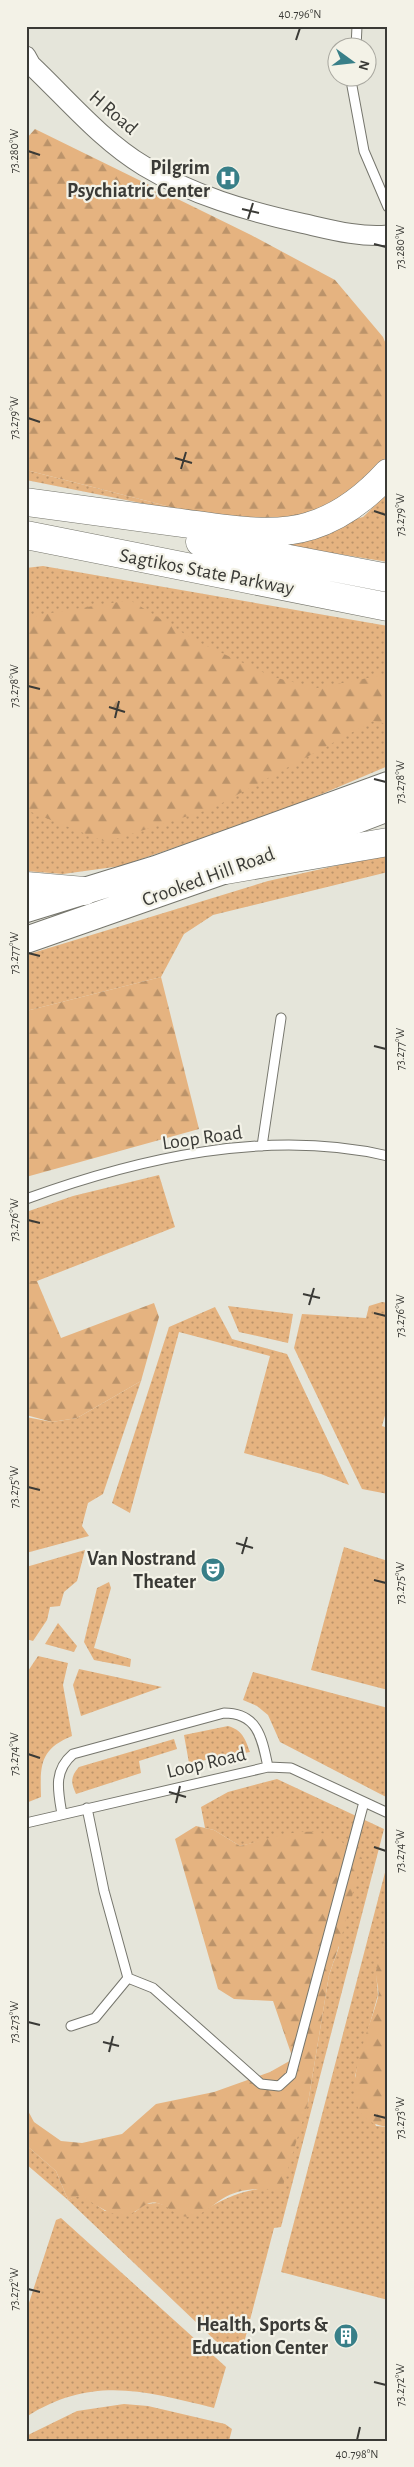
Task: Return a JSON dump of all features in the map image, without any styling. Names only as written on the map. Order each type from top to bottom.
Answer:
[{"type":"highway","points":[[26,502],[236,530],[274,531],[309,527],[341,512],[372,491],[388,473]]},
{"type":"highway","name":"Sagtikos State Parkway","points":[[26,507],[388,578]]},
{"type":"highway","name":"Sagtikos State Parkway","points":[[26,535],[388,607]]},
{"type":"highway","points":[[26,555],[94,565],[221,574]]},
{"type":"highway","points":[[226,870],[388,842]]},
{"type":"highway","points":[[26,886],[84,890]]},
{"type":"main road","name":"Crooked Hill Road","points":[[26,909],[156,869],[388,785]]},
{"type":"main road","name":"Crooked Hill Road","points":[[26,940],[226,870],[388,808]]},
{"type":"street","name":"H Road","points":[[26,56],[31,65],[102,134],[144,166],[190,190],[231,205],[282,219],[325,228],[388,235]]},
{"type":"lane","points":[[352,88],[364,152],[388,207]]},
{"type":"lane","points":[[262,1146],[281,1018]]},
{"type":"lane","name":"Loop Road","points":[[26,1199],[70,1183],[139,1164],[236,1148],[296,1144],[365,1151],[388,1156]]},
{"type":"lane","points":[[62,1814],[56,1784],[66,1760],[73,1754],[224,1713],[237,1713],[246,1717],[255,1726],[268,1766]]},
{"type":"lane","name":"Loop Road","points":[[26,1823],[268,1766],[291,1768],[388,1813]]},
{"type":"lane","points":[[128,1978],[153,1988],[261,2084],[279,2086],[291,2075],[364,1802]]},
{"type":"lane","points":[[87,1808],[104,1892],[128,1978]]},
{"type":"lane","points":[[71,2026],[95,2018],[128,1978]]},
{"type":"green space","points":[[35,129],[251,235],[335,280],[383,337],[388,349],[388,461],[321,511],[279,524],[206,516],[26,470],[26,139]]},
{"type":"green space","points":[[26,470],[206,516],[26,480]]},
{"type":"green space","points":[[388,493],[388,562],[270,543],[363,517]]},
{"type":"green space","points":[[43,566],[388,626],[388,766],[284,810],[121,866],[63,874],[26,871],[26,568]]},
{"type":"green space","points":[[130,600],[196,641],[273,677],[317,688],[388,674],[388,724],[373,721],[213,808],[106,842],[26,810],[26,622],[39,615]]},
{"type":"green space","points":[[388,854],[388,872],[213,915],[184,934],[161,977],[26,1011],[26,955],[268,881]]},
{"type":"green space","points":[[161,977],[199,1129],[26,1177],[26,1011]]},
{"type":"green space","points":[[159,1175],[175,1227],[37,1281],[28,1281],[26,1212],[73,1196]]},
{"type":"green space","points":[[26,1277],[28,1281],[37,1281],[61,1338],[154,1303],[159,1317],[141,1381],[77,1418],[52,1422],[26,1415]]},
{"type":"green space","points":[[382,1302],[388,1303],[388,1405],[382,1426],[388,1428],[388,1494],[362,1489],[294,1348],[302,1314],[366,1318],[369,1306]]},
{"type":"green space","points":[[228,1306],[293,1314],[288,1343],[239,1332]]},
{"type":"green space","points":[[215,1307],[232,1339],[287,1354],[349,1485],[321,1474],[244,1453],[270,1356],[179,1332],[130,1513],[112,1503],[169,1327]]},
{"type":"green space","points":[[141,1381],[103,1494],[88,1503],[82,1526],[89,1536],[26,1553],[26,1417],[52,1422],[77,1418]]},
{"type":"green space","points":[[344,1547],[388,1561],[388,1690],[311,1670]]},
{"type":"green space","points":[[85,1550],[77,1581],[64,1592],[60,1606],[50,1607],[47,1620],[33,1641],[26,1639],[26,1567]]},
{"type":"green space","points":[[109,1582],[111,1588],[94,1648],[131,1659],[130,1667],[94,1660],[84,1642],[97,1588]]},
{"type":"green space","points":[[58,1623],[77,1646],[74,1652],[45,1644]]},
{"type":"green space","points":[[38,1656],[68,1663],[63,1685],[72,1736],[61,1741],[48,1753],[42,1767],[41,1797],[26,1803],[26,1674]]},
{"type":"green space","points":[[79,1669],[162,1687],[81,1716],[73,1685]]},
{"type":"green space","points":[[253,1672],[388,1708],[388,1798],[280,1742],[268,1715],[257,1706],[243,1700]]},
{"type":"green space","points":[[228,1726],[237,1730],[242,1735],[250,1752],[189,1763],[184,1735]]},
{"type":"green space","points":[[174,1739],[177,1749],[139,1761],[141,1773],[76,1794],[72,1780],[79,1767]]},
{"type":"green space","points":[[277,1779],[384,1829],[281,2227],[274,2228],[244,2343],[249,2345],[247,2353],[221,2346],[68,2200],[81,2194],[105,2211],[135,2212],[145,2204],[157,2203],[198,2214],[230,2197],[247,2191],[265,2188],[308,2103],[329,1975],[339,1947],[291,1834],[240,1846],[214,1830],[205,1828],[201,1807],[228,1792]]},
{"type":"green space","points":[[196,1826],[214,1830],[240,1846],[276,1836],[302,1832],[326,1834],[340,1841],[362,1858],[340,1943],[329,1975],[308,2103],[281,2192],[266,2189],[243,2191],[229,2195],[202,2213],[186,2217],[157,2203],[151,2203],[129,2214],[115,2214],[100,2208],[81,2195],[68,2200],[56,2171],[26,2145],[26,2107],[34,2122],[61,2141],[82,2143],[122,2134],[156,2104],[214,2092],[270,2072],[293,2059],[273,2001],[234,1999],[218,1989],[175,1839]]},
{"type":"green space","points":[[388,1861],[388,1930],[376,1972],[378,1995],[355,2076],[376,2126],[388,2127],[388,2300],[281,2272]]},
{"type":"green space","points":[[388,1930],[388,2127],[369,2121],[359,2109],[355,2092],[356,2073],[361,2052],[378,1997],[376,1971]]},
{"type":"green space","points":[[26,2145],[56,2171],[68,2200],[26,2164]]},
{"type":"green space","points":[[61,2218],[226,2367],[214,2408],[142,2392],[96,2391],[74,2395],[50,2404],[26,2417],[26,2312],[56,2220]]},
{"type":"green space","points":[[124,2404],[148,2406],[225,2424],[232,2429],[229,2441],[26,2441],[26,2437],[30,2434],[77,2411]]},
{"type":"place","name":"Pilgrim Psychiatric Center","points":[[228,178]]},
{"type":"place","name":"Van Nostrand Theater","points":[[213,1570]]},
{"type":"place","name":"Health, Sports & Education Center","points":[[346,2336]]}]
